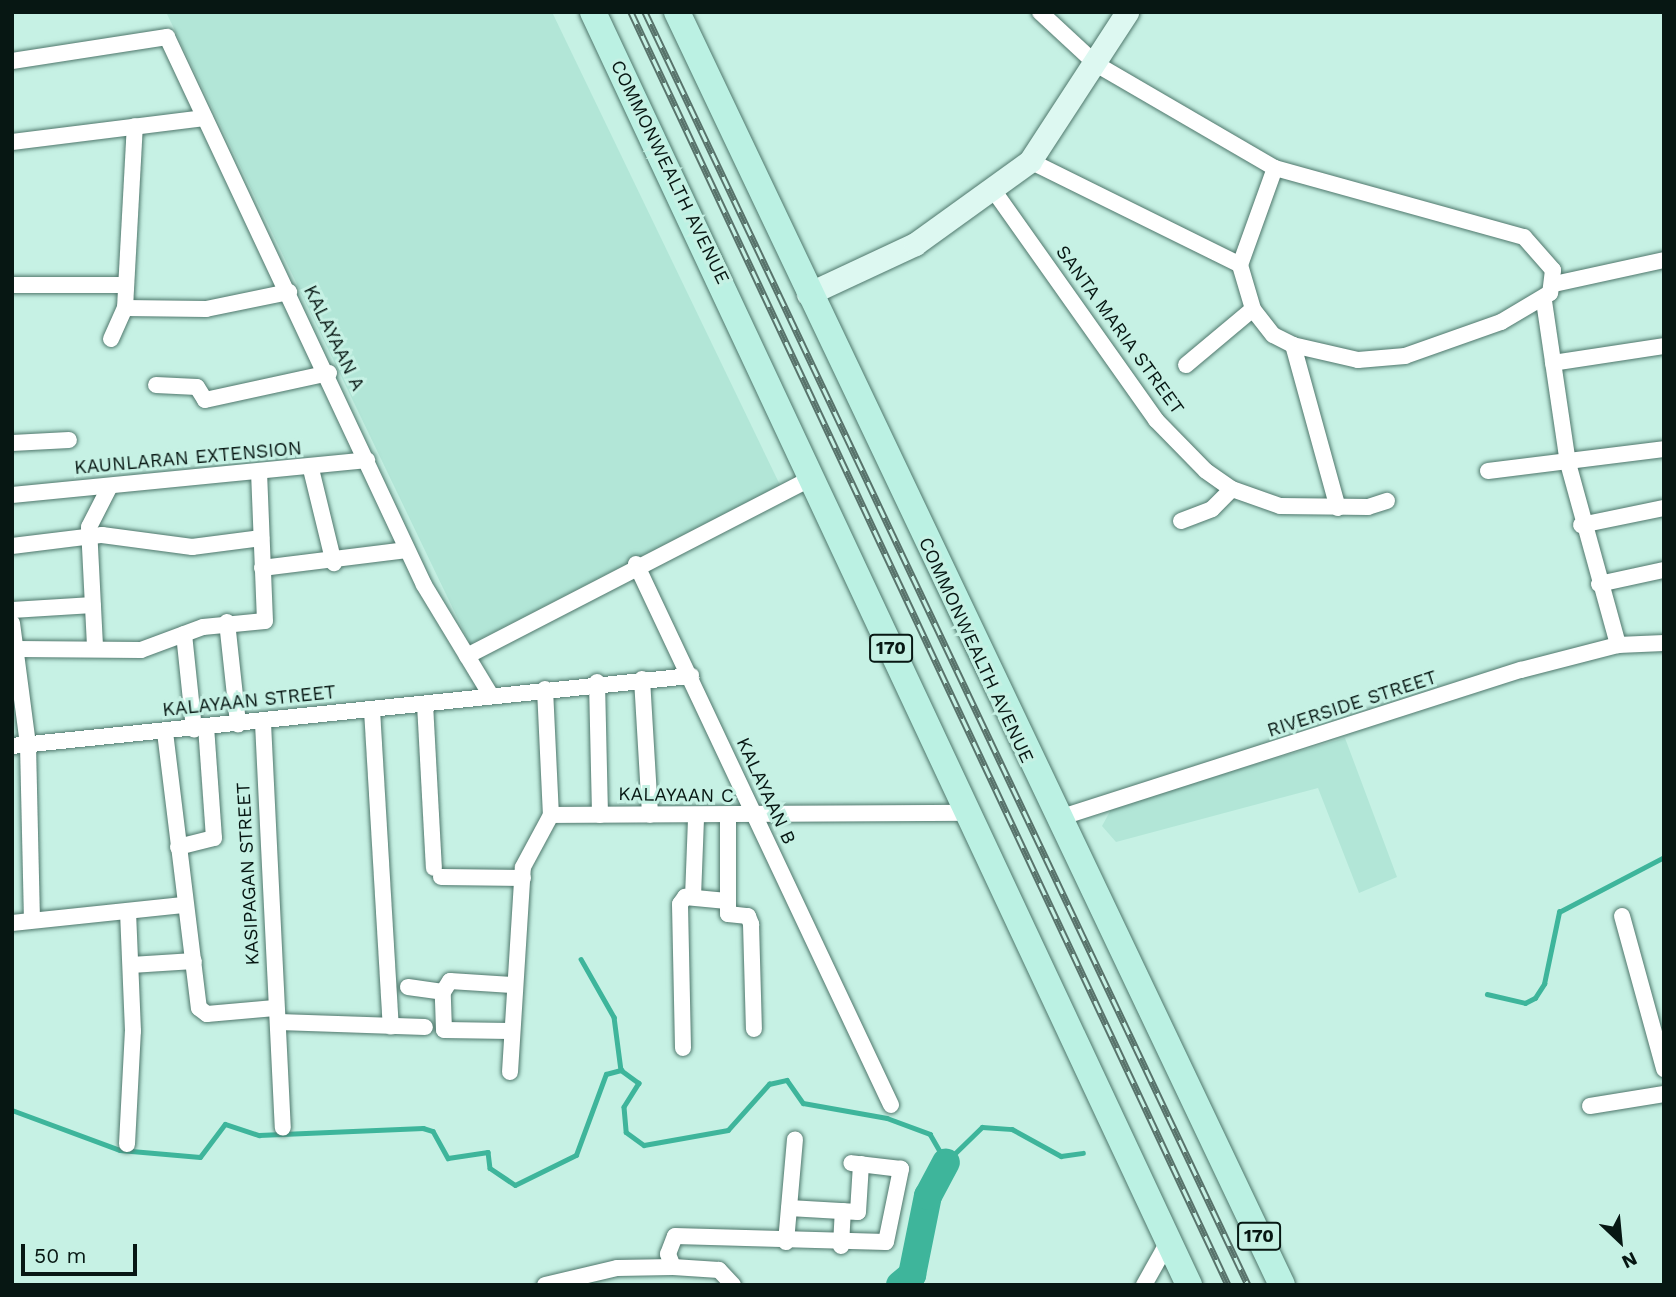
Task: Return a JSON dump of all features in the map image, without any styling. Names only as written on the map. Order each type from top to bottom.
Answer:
[{"type":"main road","name":"COMMONWEALTH AVENUE","points":[[593,12],[814,477],[1189,1285]]},
{"type":"main road","name":"COMMONWEALTH AVENUE","points":[[677,12],[1056,819],[1282,1285]]},
{"type":"main road","points":[[808,294],[915,244],[994,191],[1030,162],[1096,64],[1127,12]]},
{"type":"street","points":[[1041,12],[1096,64],[1275,168],[1524,237],[1547,257],[1555,284]]},
{"type":"street","name":"KALAYAAN A","points":[[12,61],[167,37],[328,373],[407,550],[490,694]]},
{"type":"street","points":[[12,142],[205,118]]},
{"type":"street","points":[[111,339],[125,308],[135,126]]},
{"type":"street","points":[[1030,162],[1240,265]]},
{"type":"street","points":[[1275,168],[1240,265],[1253,309],[1273,335],[1293,345],[1358,360],[1405,356],[1451,344],[1544,301],[1555,284],[1664,260]]},
{"type":"street","name":"SANTA MARIA STREET","points":[[994,191],[1156,420],[1232,489],[1280,506],[1338,508],[1387,501]]},
{"type":"street","points":[[12,285],[126,285]]},
{"type":"street","points":[[125,308],[206,309],[289,292]]},
{"type":"street","points":[[1544,301],[1568,463],[1581,525],[1618,645]]},
{"type":"street","points":[[1186,365],[1253,309]]},
{"type":"street","points":[[1293,345],[1338,508]]},
{"type":"street","points":[[1552,363],[1664,346]]},
{"type":"street","points":[[156,385],[197,387],[205,400],[328,373]]},
{"type":"street","points":[[12,443],[69,440]]},
{"type":"street","points":[[1488,471],[1664,449]]},
{"type":"street","name":"KAUNLARAN EXTENSION","points":[[12,495],[311,469],[367,460]]},
{"type":"street","points":[[311,469],[334,563]]},
{"type":"street","points":[[17,649],[94,646],[141,650],[227,622],[265,621],[260,474]]},
{"type":"street","points":[[467,656],[636,564],[814,477]]},
{"type":"street","points":[[94,646],[90,535],[110,486]]},
{"type":"street","points":[[1181,521],[1212,509],[1232,489]]},
{"type":"street","points":[[1581,525],[1664,508]]},
{"type":"street","points":[[12,545],[90,535],[192,547],[261,538]]},
{"type":"street","points":[[262,568],[334,563],[407,550]]},
{"type":"street","name":"KALAYAAN B","points":[[636,564],[691,676],[752,816],[891,1105]]},
{"type":"street","points":[[1599,584],[1664,570]]},
{"type":"street","points":[[12,610],[93,605]]},
{"type":"street","points":[[227,622],[238,724]]},
{"type":"street","points":[[12,623],[17,649],[20,745],[32,920]]},
{"type":"street","points":[[178,847],[214,838],[200,728],[184,634]]},
{"type":"street","name":"RIVERSIDE STREET","points":[[1056,819],[1618,645],[1664,643]]},
{"type":"street","points":[[490,694],[597,682],[691,676]]},
{"type":"street","points":[[642,680],[650,815]]},
{"type":"street","points":[[597,682],[600,815]]},
{"type":"street","points":[[510,1072],[512,985],[523,877],[551,815],[545,689]]},
{"type":"street","name":"KALAYAAN STREET","points":[[20,745],[262,723],[490,694]]},
{"type":"street","points":[[425,704],[438,872],[523,877]]},
{"type":"street","points":[[372,710],[391,1026]]},
{"type":"street","name":"KASIPAGAN STREET","points":[[262,723],[283,1128]]},
{"type":"street","points":[[164,732],[183,905],[203,1014],[277,1015],[425,1027]]},
{"type":"street","name":"KALAYAAN C","points":[[551,815],[728,818],[969,813]]},
{"type":"street","points":[[692,897],[696,818]]},
{"type":"street","points":[[728,818],[727,914],[748,916],[751,924],[754,1029]]},
{"type":"street","points":[[683,1048],[680,904],[692,897],[727,901]]},
{"type":"street","points":[[12,923],[183,905]]},
{"type":"street","points":[[127,1144],[133,1091],[128,911]]},
{"type":"street","points":[[1622,916],[1664,1069]]},
{"type":"street","points":[[131,965],[194,961]]},
{"type":"street","points":[[510,1031],[444,1030],[443,992],[450,981],[512,985]]},
{"type":"street","points":[[408,987],[443,992]]},
{"type":"street","points":[[1590,1106],[1664,1094]]},
{"type":"street","points":[[786,1242],[795,1139]]},
{"type":"street","points":[[682,1274],[668,1254],[680,1235],[879,1246],[891,1230],[900,1167],[856,1163],[860,1210],[789,1208]]},
{"type":"street","points":[[841,1245],[843,1211]]},
{"type":"street","points":[[1144,1285],[1168,1242]]},
{"type":"street","points":[[617,1268],[621,1285]]},
{"type":"street","points":[[545,1285],[617,1268],[682,1274],[719,1270],[733,1285]]},
{"type":"shaded area","points":[[166,12],[552,12],[780,485],[470,644]]},
{"type":"shaded area","points":[[1345,738],[1397,877],[1359,893],[1318,788],[1116,842],[1102,826],[1113,806]]},
{"type":"waterway","points":[[1487,994],[1525,1003],[1535,998],[1544,984],[1559,912],[1664,857]]},
{"type":"waterway","points":[[581,959],[614,1017],[621,1070]]},
{"type":"waterway","points":[[12,1110],[120,1150],[200,1157],[225,1124],[259,1135],[423,1128],[433,1131],[448,1158],[488,1152],[490,1168],[515,1185],[576,1155],[606,1074],[621,1070],[639,1083],[624,1107],[626,1132],[644,1145],[728,1130],[769,1084],[787,1080],[803,1103],[887,1118],[930,1134],[946,1162],[982,1127],[1012,1129],[1061,1156],[1083,1153]]},
{"type":"waterway","points":[[900,1285],[912,1275],[928,1196],[946,1162]]},
{"type":"railway","points":[[631,12],[1228,1285]]},
{"type":"railway","points":[[645,12],[1248,1285]]}]
